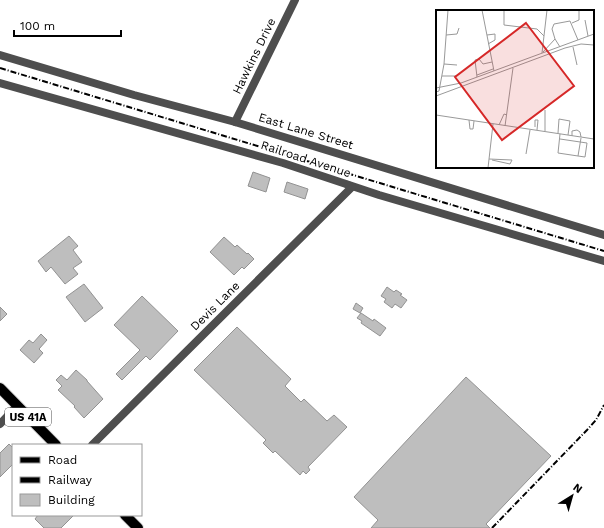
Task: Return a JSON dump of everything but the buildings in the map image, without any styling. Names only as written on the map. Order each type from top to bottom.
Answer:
[{"type":"main road","name":"US 41A","points":[[0,388],[55,444]]},
{"type":"main road","points":[[126,516],[138,528]]},
{"type":"street","name":"Hawkins Drive","points":[[235,122],[294,0]]},
{"type":"street","name":"East Lane Street","points":[[0,55],[134,95],[235,122],[604,235]]},
{"type":"street","name":"Railroad Avenue","points":[[0,83],[283,163],[348,185],[604,261]]},
{"type":"street","name":"Devis Lane","points":[[93,444],[352,187],[348,185]]},
{"type":"street","points":[[0,424],[17,406]]},
{"type":"railway","points":[[0,68],[604,251]]},
{"type":"railway","points":[[492,528],[587,430],[596,420],[604,405]]}]
